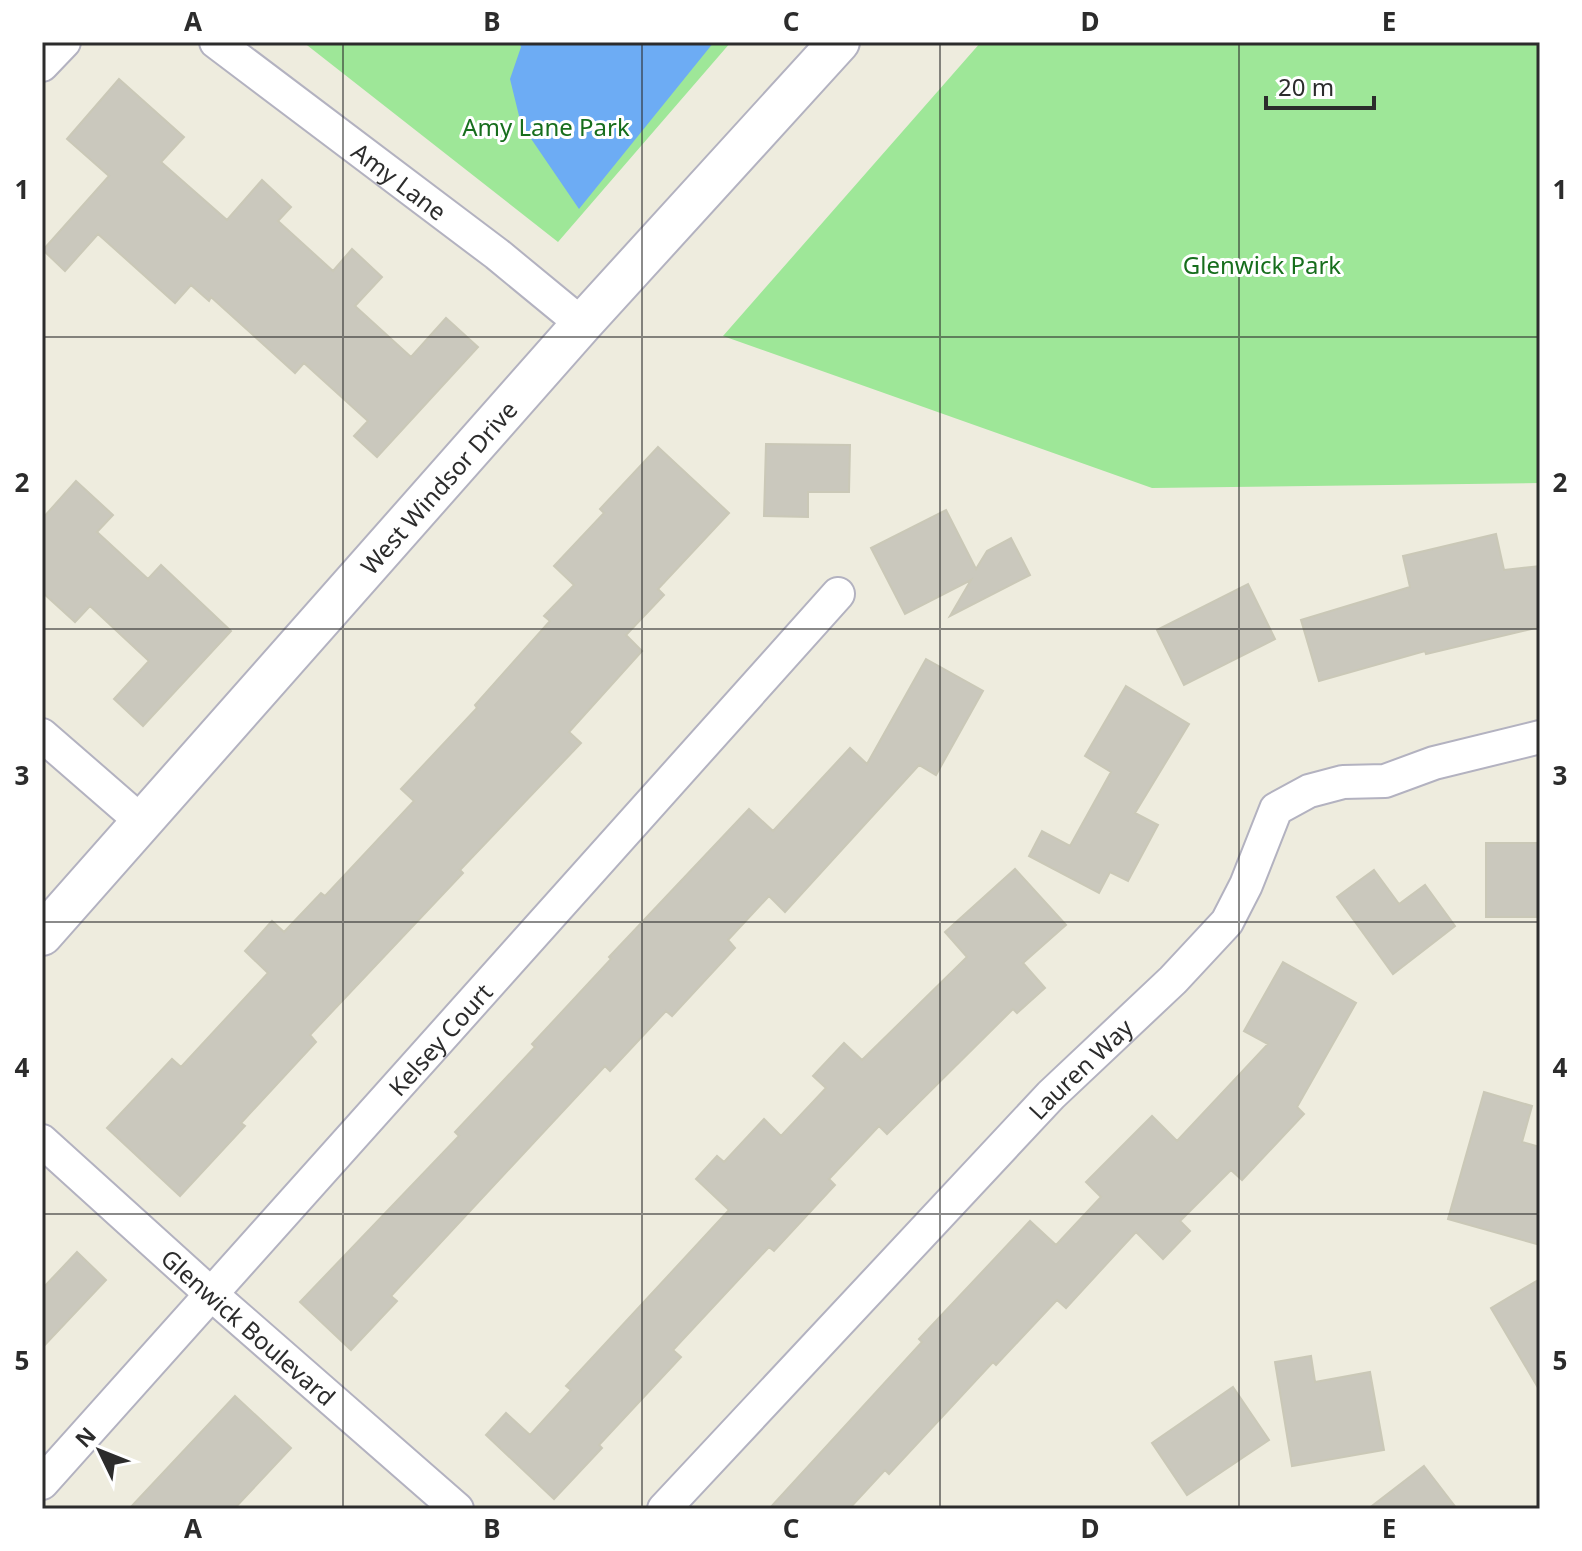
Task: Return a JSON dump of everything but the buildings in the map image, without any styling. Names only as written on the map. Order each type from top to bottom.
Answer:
[{"type":"street","points":[[42,65],[64,42]]},
{"type":"street","name":"Amy Lane","points":[[216,42],[497,254],[582,324]]},
{"type":"street","name":"West Windsor Drive","points":[[42,935],[582,324],[839,42]]},
{"type":"street","name":"Kelsey Court","points":[[42,1483],[838,594]]},
{"type":"street","points":[[42,735],[142,822]]},
{"type":"street","name":"Lauren Way","points":[[664,1509],[1051,1095],[1173,980],[1227,922],[1246,885],[1276,809],[1309,791],[1343,782],[1385,781],[1434,763],[1540,737]]},
{"type":"street","name":"Glenwick Boulevard","points":[[42,1141],[457,1509]]},
{"type":"green space","name":"Amy Lane Park","points":[[303,42],[731,42],[558,242]]},
{"type":"green space","name":"Glenwick Park","points":[[981,42],[1540,42],[1540,483],[1152,488],[723,336]]},
{"type":"water","points":[[519,42],[714,42],[579,209],[521,124],[510,79],[521,47]]}]
